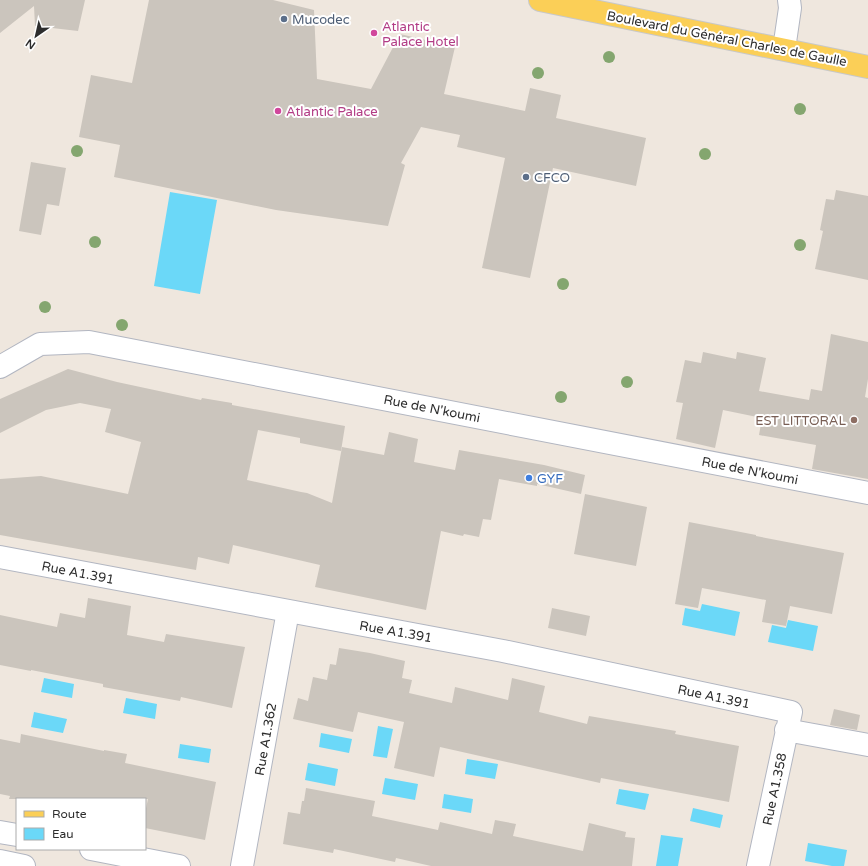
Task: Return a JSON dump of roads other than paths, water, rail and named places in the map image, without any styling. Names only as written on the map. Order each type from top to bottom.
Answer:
[{"type":"main road","name":"Boulevard du Général Charles de Gaulle","points":[[540,0],[868,67]]},
{"type":"street","points":[[784,49],[790,8],[789,0]]},
{"type":"street","name":"Rue de N'koumi","points":[[0,367],[40,344],[89,342],[868,493]]},
{"type":"street","name":"Rue A1.391","points":[[0,557],[503,651],[788,721],[868,745]]},
{"type":"street","name":"Rue A1.362","points":[[242,866],[288,611]]},
{"type":"street","name":"Rue A1.358","points":[[758,866],[788,721]]},
{"type":"street","points":[[0,832],[16,835]]},
{"type":"street","points":[[96,850],[179,866]]},
{"type":"street","points":[[0,861],[24,866]]},
{"type":"water","points":[[170,192],[217,200],[200,294],[154,286]]},
{"type":"water","points":[[702,604],[740,612],[735,636],[682,625],[685,608],[700,611]]},
{"type":"water","points":[[788,620],[818,626],[813,651],[768,642],[772,625],[786,628]]},
{"type":"water","points":[[44,678],[74,684],[72,698],[41,692]]},
{"type":"water","points":[[126,698],[157,704],[155,719],[123,713]]},
{"type":"water","points":[[34,712],[67,719],[63,733],[31,727]]},
{"type":"water","points":[[378,726],[393,729],[387,758],[373,756]]},
{"type":"water","points":[[321,733],[352,739],[349,753],[319,747]]},
{"type":"water","points":[[180,744],[211,749],[209,763],[178,758]]},
{"type":"water","points":[[467,759],[498,764],[495,779],[465,774]]},
{"type":"water","points":[[308,763],[338,769],[335,786],[305,780]]},
{"type":"water","points":[[385,778],[418,784],[415,800],[382,794]]},
{"type":"water","points":[[619,789],[649,794],[645,810],[616,804]]},
{"type":"water","points":[[444,794],[473,799],[471,813],[442,808]]},
{"type":"water","points":[[693,808],[723,815],[720,828],[690,821]]},
{"type":"water","points":[[661,835],[683,838],[678,866],[656,866]]},
{"type":"water","points":[[808,843],[847,850],[844,866],[832,866],[805,861]]},
{"type":"place","name":"Mucodec","points":[[284,19]]},
{"type":"place","name":"Atlantic Palace Hotel","points":[[374,33]]},
{"type":"place","name":"Atlantic Palace","points":[[278,111]]},
{"type":"place","name":"CFCO","points":[[526,177]]},
{"type":"place","name":"EST LITTORAL","points":[[854,420]]},
{"type":"place","name":"GYF","points":[[529,478]]}]
